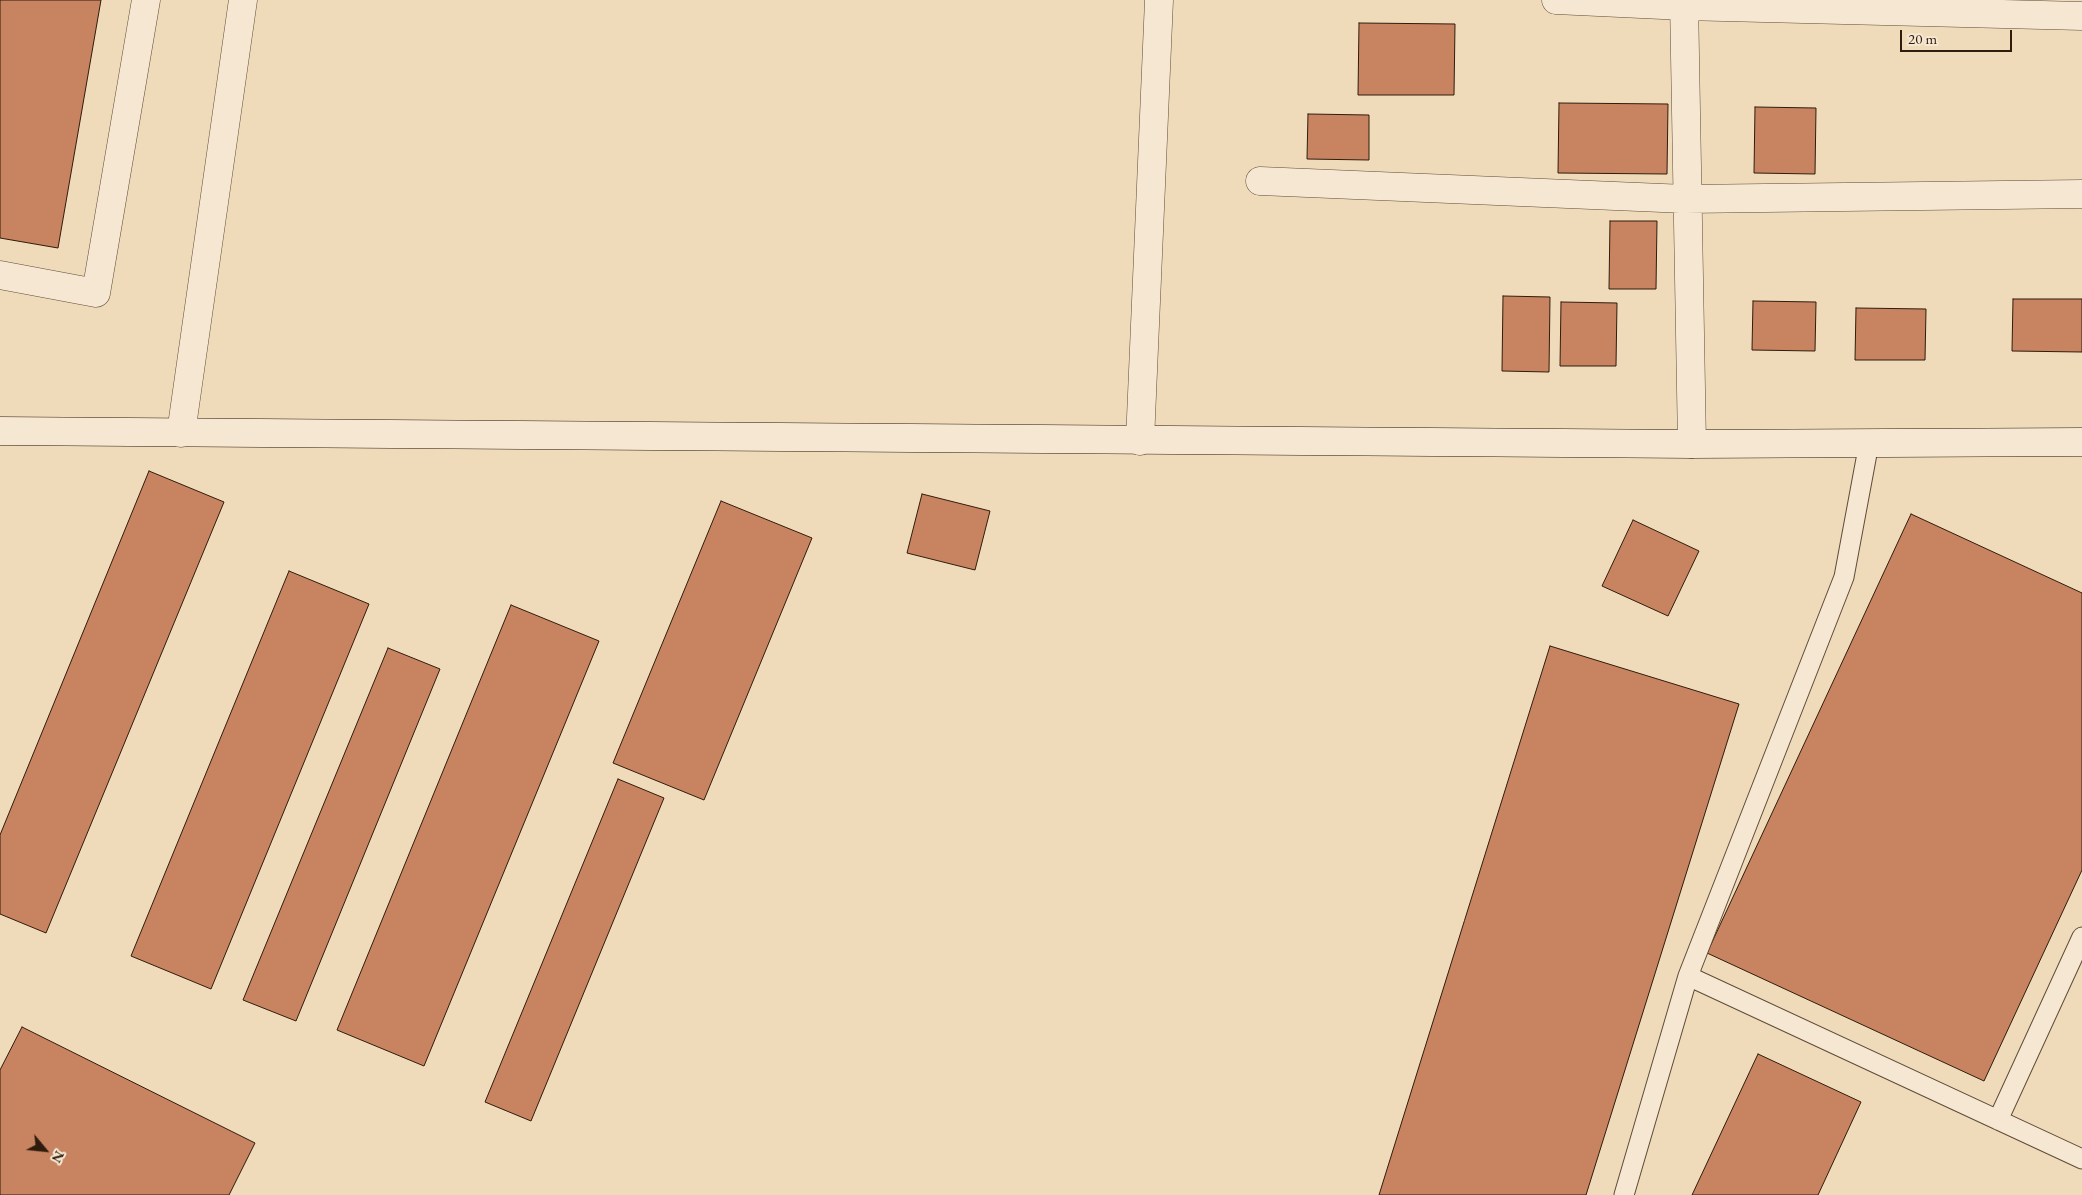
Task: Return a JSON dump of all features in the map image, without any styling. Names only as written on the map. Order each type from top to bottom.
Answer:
[{"type":"street","points":[[0,275],[96,293],[146,0]]},
{"type":"street","points":[[181,433],[243,0]]},
{"type":"street","points":[[1140,441],[1159,0]]},
{"type":"street","points":[[1556,0],[2082,16]]},
{"type":"street","points":[[1684,3],[1686,199],[1692,444]]},
{"type":"street","points":[[1260,181],[1686,199],[2082,194]]},
{"type":"street","points":[[0,431],[1692,444],[2082,442]]},
{"type":"lane","points":[[1624,1195],[1688,976],[1844,577],[1868,443]]},
{"type":"lane","points":[[1998,1120],[2082,937]]},
{"type":"lane","points":[[1688,976],[2082,1159]]},
{"type":"building","points":[[0,0],[101,0],[58,248],[0,238]]},
{"type":"building","points":[[1359,23],[1455,24],[1454,95],[1358,95]]},
{"type":"building","points":[[1559,103],[1668,104],[1667,174],[1558,173]]},
{"type":"building","points":[[1755,107],[1816,108],[1815,174],[1754,173]]},
{"type":"building","points":[[1308,114],[1369,115],[1369,160],[1307,159]]},
{"type":"building","points":[[1610,221],[1657,221],[1656,289],[1609,289]]},
{"type":"building","points":[[1503,296],[1550,297],[1549,372],[1502,371]]},
{"type":"building","points":[[2013,299],[2082,299],[2082,352],[2012,351]]},
{"type":"building","points":[[1753,301],[1816,302],[1815,351],[1752,350]]},
{"type":"building","points":[[1561,302],[1617,303],[1616,366],[1560,366]]},
{"type":"building","points":[[1856,308],[1926,309],[1925,360],[1855,360]]},
{"type":"building","points":[[149,471],[224,502],[46,933],[0,914],[0,835]]},
{"type":"building","points":[[922,494],[990,511],[975,570],[907,553]]},
{"type":"building","points":[[721,501],[812,538],[704,800],[613,763]]},
{"type":"building","points":[[1911,514],[2082,593],[2082,870],[1984,1081],[1707,953]]},
{"type":"building","points":[[1633,520],[1699,551],[1668,616],[1602,586]]},
{"type":"building","points":[[289,571],[369,604],[211,989],[131,956]]},
{"type":"building","points":[[511,605],[599,641],[424,1066],[337,1030]]},
{"type":"building","points":[[1550,646],[1739,704],[1586,1195],[1379,1195]]},
{"type":"building","points":[[388,648],[440,669],[296,1021],[243,1000]]},
{"type":"building","points":[[618,779],[664,798],[531,1121],[485,1102]]},
{"type":"building","points":[[22,1027],[255,1143],[229,1195],[0,1195],[0,1070]]},
{"type":"building","points":[[1758,1054],[1861,1102],[1818,1195],[1692,1195]]}]
